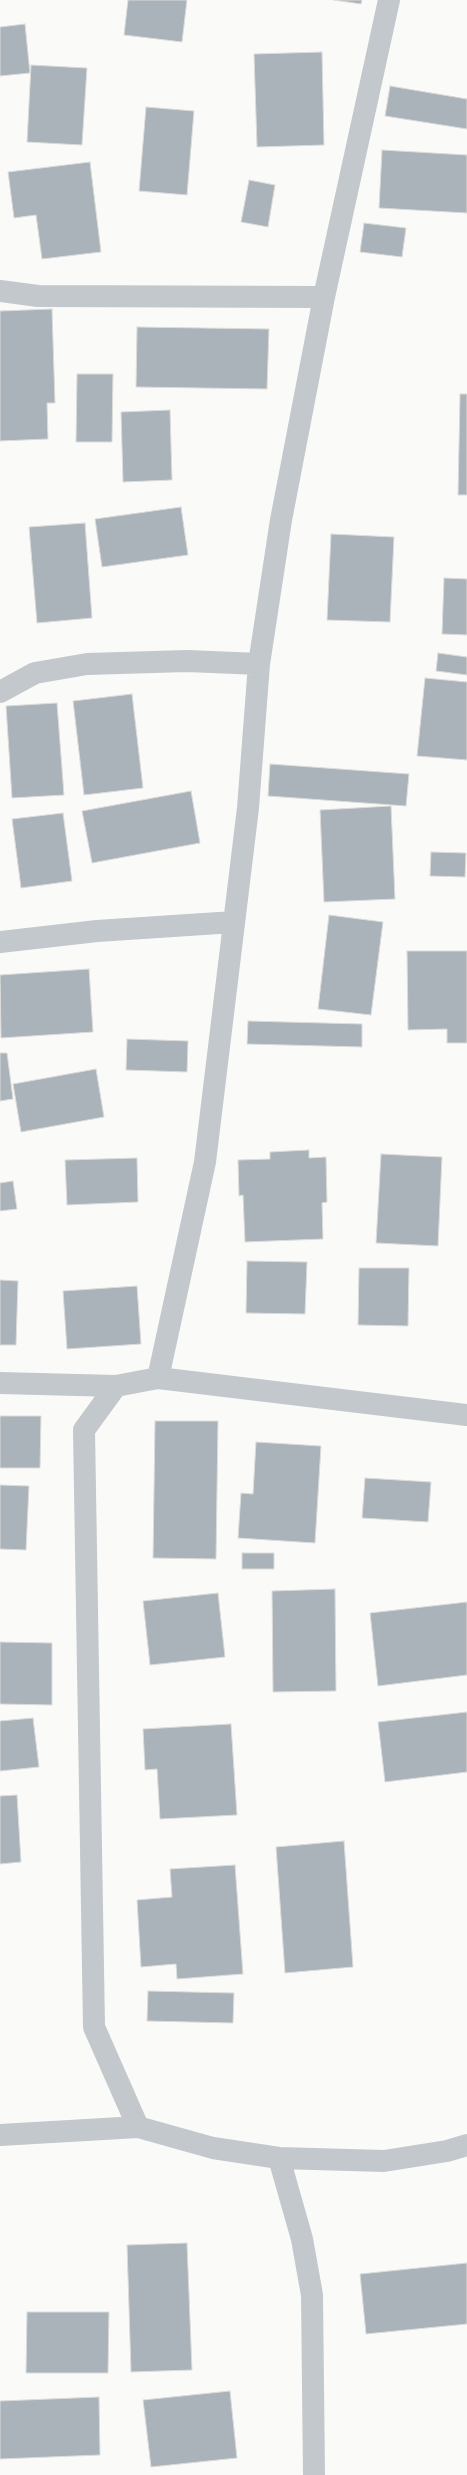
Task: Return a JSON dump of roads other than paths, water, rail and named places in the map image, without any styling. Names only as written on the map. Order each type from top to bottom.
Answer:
[{"type":"street","points":[[158,1378],[205,1162],[248,808],[259,664],[281,520],[324,297],[389,0]]},
{"type":"street","points":[[0,291],[38,296],[324,297]]},
{"type":"street","points":[[0,692],[35,673],[87,664],[187,661],[259,664]]},
{"type":"street","points":[[0,942],[96,931],[234,922]]},
{"type":"street","points":[[0,1383],[116,1386],[158,1378],[467,1415]]},
{"type":"street","points":[[116,1386],[84,1430],[94,2027],[138,2127]]},
{"type":"street","points":[[0,2135],[138,2127],[213,2148],[279,2158],[384,2161],[447,2151],[467,2145]]},
{"type":"street","points":[[279,2158],[302,2239],[312,2295],[314,2475]]}]
